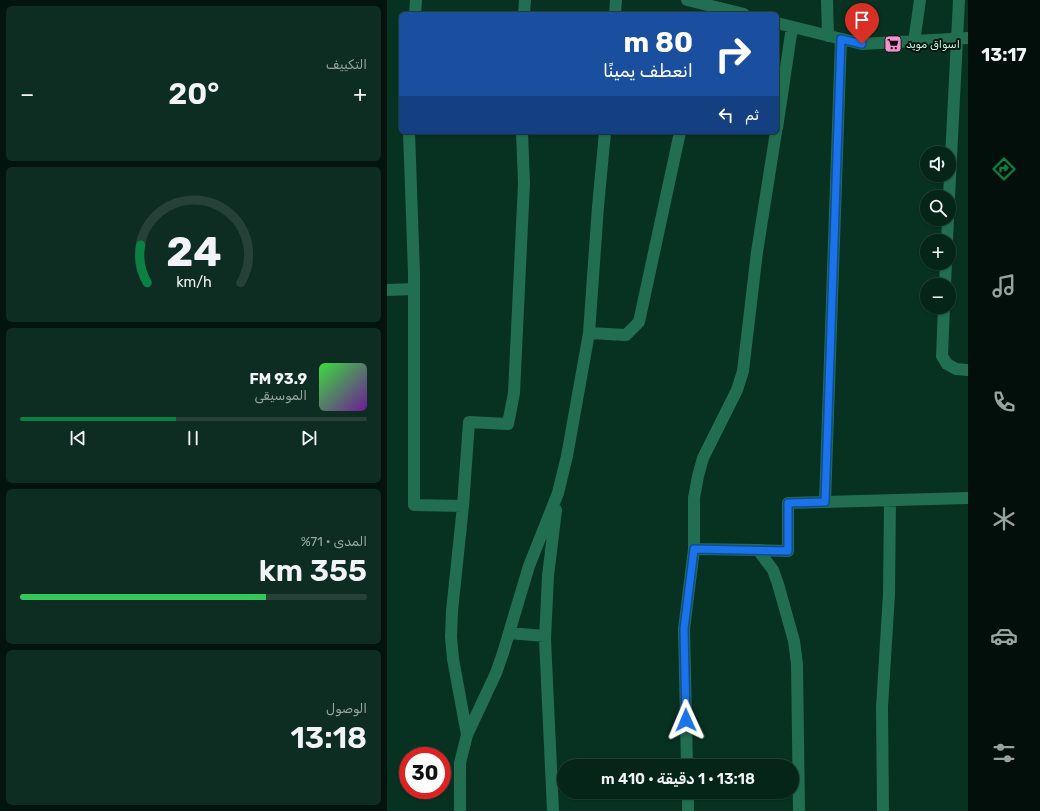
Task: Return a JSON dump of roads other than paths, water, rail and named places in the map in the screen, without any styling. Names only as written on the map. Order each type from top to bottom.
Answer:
[{"type":"street","points":[[415,12],[416,0]]},
{"type":"street","points":[[524,12],[525,0]]},
{"type":"street","points":[[615,12],[616,0]]},
{"type":"street","points":[[687,0],[704,9],[729,5],[741,12]]},
{"type":"street","points":[[827,0],[828,36]]},
{"type":"street","points":[[914,42],[920,0]]},
{"type":"street","points":[[950,190],[962,39],[959,0]]},
{"type":"street","points":[[779,23],[862,44],[962,39]]},
{"type":"street","points":[[779,115],[792,27]]},
{"type":"street","points":[[825,502],[841,39]]},
{"type":"street","points":[[409,134],[414,289],[414,505],[463,506]]},
{"type":"street","points":[[467,735],[453,659],[451,637],[453,597],[463,506],[469,422],[508,424],[514,393],[524,184],[522,134]]},
{"type":"street","points":[[460,811],[460,763],[467,735],[496,673],[529,566],[557,493],[567,456],[589,333],[605,134]]},
{"type":"street","points":[[589,333],[626,335],[639,322],[680,134]]},
{"type":"street","points":[[687,759],[684,629],[694,549],[694,498],[703,458],[737,390],[743,371],[765,200],[776,134]]},
{"type":"street","points":[[387,290],[414,289]]},
{"type":"street","points":[[944,314],[942,356],[947,364],[956,369],[968,370]]},
{"type":"street","points":[[553,811],[545,636],[548,576],[557,493]]},
{"type":"street","points":[[694,549],[788,551],[788,503],[968,498]]},
{"type":"street","points":[[883,811],[882,707],[889,594],[890,501]]},
{"type":"street","points":[[758,550],[773,570],[794,641],[798,686],[799,811]]},
{"type":"street","points":[[509,634],[545,636]]},
{"type":"street","points":[[687,799],[688,811]]},
{"type":"place","name":"اسواق مويد","points":[[893,44]]}]
